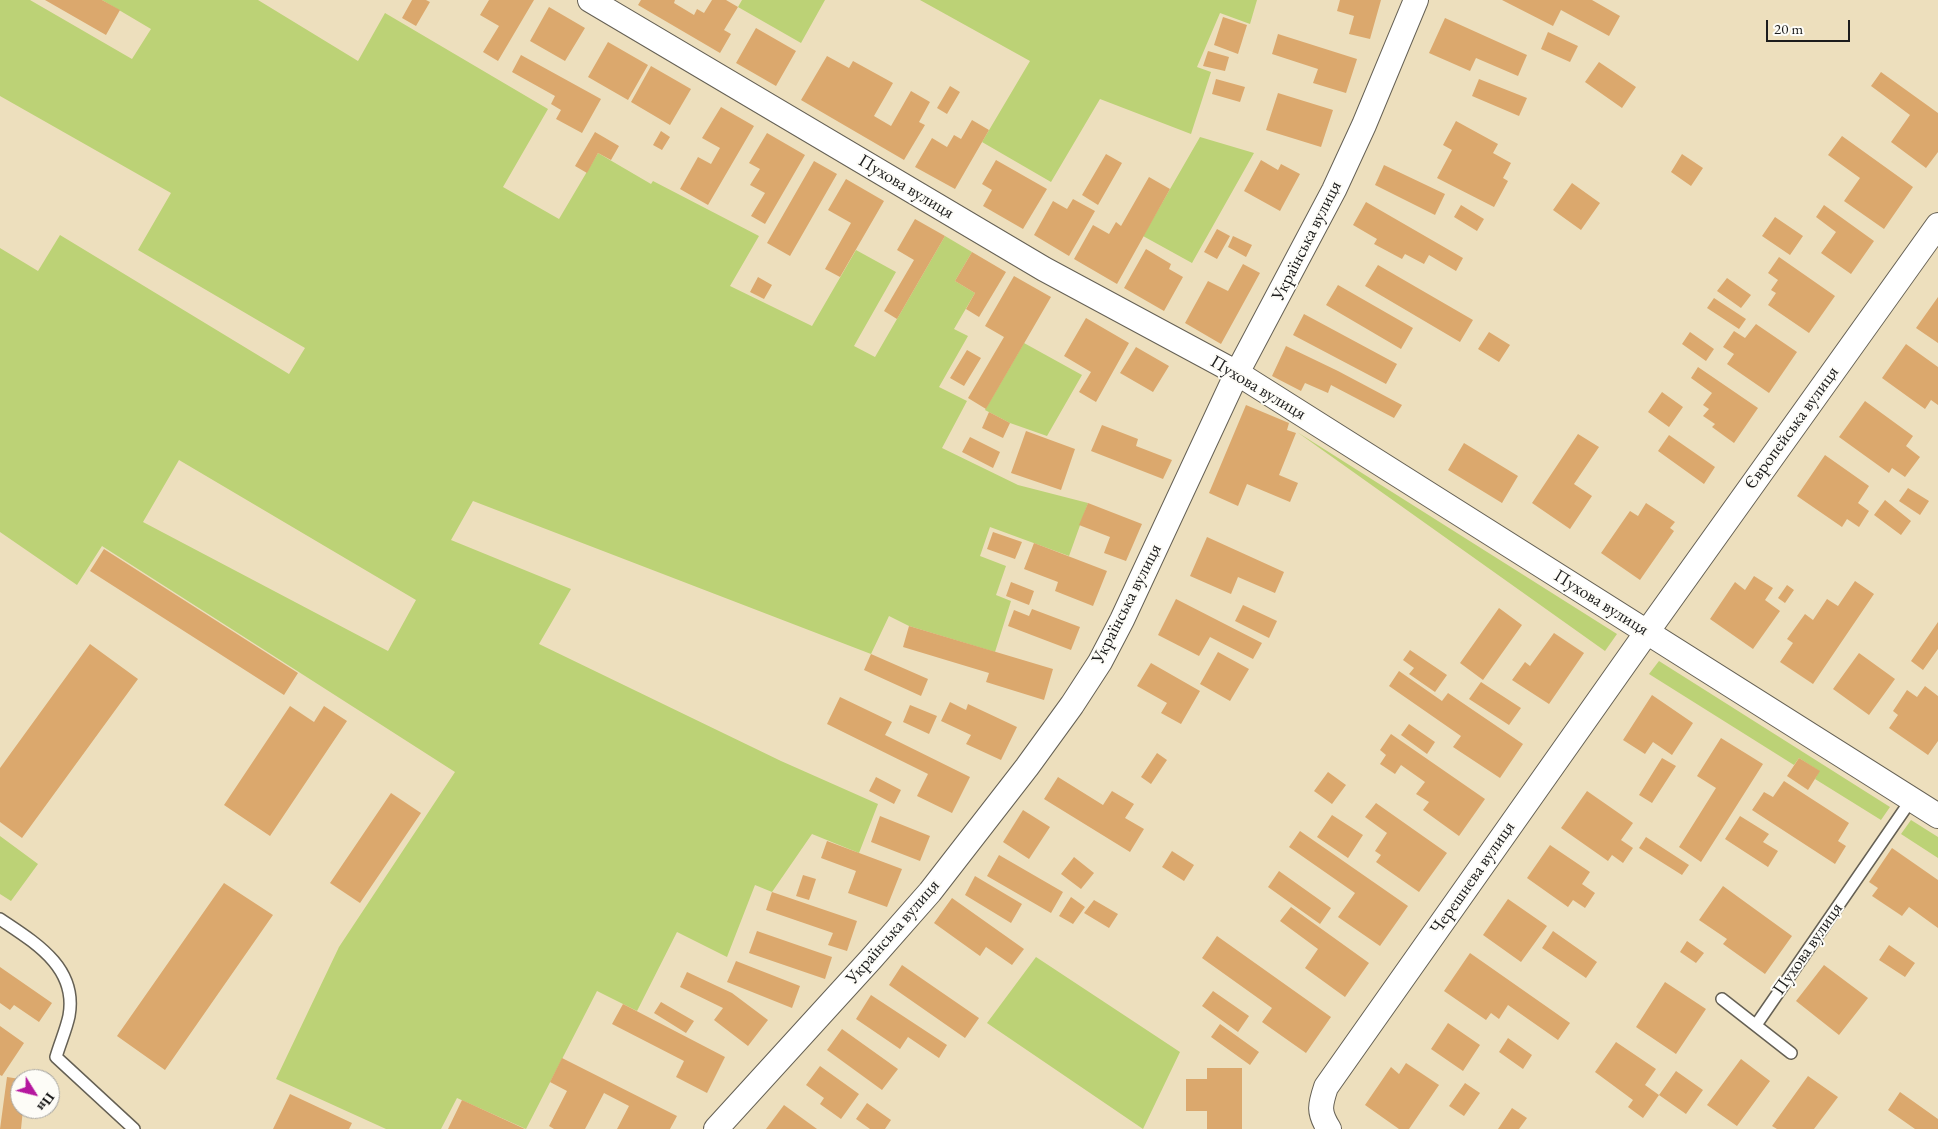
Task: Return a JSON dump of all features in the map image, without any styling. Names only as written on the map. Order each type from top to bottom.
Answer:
[{"type":"street","name":"Пухова вулиця","points":[[590,0],[1044,269],[1237,374],[1938,816]]},
{"type":"street","name":"Українська вулиця","points":[[716,1129],[930,892],[1027,767],[1100,662],[1122,620],[1237,374],[1334,190],[1364,125],[1416,0]]},
{"type":"street","name":"Європейська вулиця","points":[[1646,632],[1938,225]]},
{"type":"street","name":"Черешнева вулиця","points":[[1329,1129],[1323,1120],[1320,1105],[1326,1087],[1646,632]]},
{"type":"lane","name":"Пухова вулиця","points":[[1756,1025],[1912,800]]},
{"type":"lane","points":[[0,919],[32,941],[49,956],[68,982],[70,1000],[68,1017],[56,1057],[134,1129]]},
{"type":"lane","points":[[1722,999],[1791,1052]]},
{"type":"green space","points":[[0,0],[30,0],[132,59],[151,29],[102,0],[258,0],[358,61],[385,13],[548,109],[503,187],[559,219],[598,153],[651,184],[653,181],[759,236],[730,286],[812,326],[856,250],[896,272],[854,346],[875,357],[945,236],[972,252],[955,281],[975,293],[954,329],[968,336],[939,387],[967,401],[942,448],[1018,485],[1088,503],[1069,556],[990,527],[980,556],[1006,566],[996,595],[1011,601],[995,652],[909,626],[889,616],[871,654],[473,501],[451,540],[571,589],[539,644],[781,761],[878,804],[859,853],[812,834],[772,892],[755,885],[727,957],[677,932],[637,1011],[597,991],[526,1129],[457,1098],[441,1129],[386,1129],[276,1079],[339,947],[455,772],[102,546],[77,585],[0,532],[0,248],[38,271],[60,235],[289,374],[305,348],[138,250],[171,193],[0,96]],"holes":[[[179,460],[416,600],[388,651],[143,522]]]},
{"type":"green space","points":[[742,0],[825,0],[801,43],[738,7]]},
{"type":"green space","points":[[920,0],[1257,0],[1250,24],[1220,13],[1197,67],[1211,72],[1191,134],[1100,99],[1051,182],[982,142],[1030,61]]},
{"type":"green space","points":[[1200,137],[1254,153],[1192,263],[1143,236]]},
{"type":"green space","points":[[1024,343],[1082,375],[1047,436],[1010,423],[985,410]]},
{"type":"green space","points":[[1297,432],[1617,634],[1605,651]]},
{"type":"green space","points":[[1659,661],[1890,807],[1881,820],[1815,779],[1819,771],[1799,758],[1794,765],[1649,674]]},
{"type":"green space","points":[[1911,820],[1938,837],[1938,858],[1901,834]]},
{"type":"green space","points":[[0,836],[38,864],[11,901],[0,894]]},
{"type":"green space","points":[[1036,957],[1180,1052],[1143,1129],[987,1023]]},
{"type":"building","points":[[45,0],[102,0],[120,10],[106,35]]},
{"type":"building","points":[[412,0],[426,0],[430,2],[416,26],[402,18]]},
{"type":"building","points":[[489,0],[534,0],[498,61],[483,52],[499,26],[480,15]]},
{"type":"building","points":[[641,0],[675,0],[674,3],[694,15],[697,9],[704,13],[712,0],[726,0],[738,7],[724,30],[731,34],[720,53],[638,5]]},
{"type":"building","points":[[1340,0],[1381,0],[1370,39],[1349,34],[1354,16],[1337,11]]},
{"type":"building","points":[[1502,0],[1592,0],[1620,16],[1609,36],[1561,10],[1553,26]]},
{"type":"building","points":[[549,7],[585,28],[565,61],[530,41]]},
{"type":"building","points":[[1223,17],[1247,25],[1238,54],[1214,45]]},
{"type":"building","points":[[1445,18],[1527,55],[1518,76],[1476,58],[1470,71],[1429,53]]},
{"type":"building","points":[[756,28],[796,51],[776,86],[736,63]]},
{"type":"building","points":[[1548,32],[1578,46],[1570,62],[1541,49]]},
{"type":"building","points":[[1278,34],[1357,59],[1346,93],[1313,83],[1318,69],[1272,54]]},
{"type":"building","points":[[608,42],[648,65],[628,100],[588,77]]},
{"type":"building","points":[[1208,51],[1229,57],[1225,71],[1203,66]]},
{"type":"building","points":[[521,55],[601,99],[582,133],[556,119],[561,110],[551,104],[555,96],[512,72]]},
{"type":"building","points":[[827,56],[849,68],[853,61],[893,83],[874,116],[891,126],[911,91],[930,102],[919,122],[925,125],[904,160],[801,100]]},
{"type":"building","points":[[1599,62],[1636,87],[1622,108],[1585,82]]},
{"type":"building","points":[[651,66],[691,89],[670,125],[631,102]]},
{"type":"building","points":[[1881,72],[1938,113],[1938,152],[1926,168],[1891,142],[1910,115],[1871,86]]},
{"type":"building","points":[[1216,79],[1245,87],[1240,102],[1212,94]]},
{"type":"building","points":[[1479,79],[1527,98],[1519,116],[1472,96]]},
{"type":"building","points":[[950,86],[960,92],[947,114],[937,108]]},
{"type":"building","points":[[1278,93],[1333,110],[1321,147],[1266,130]]},
{"type":"building","points":[[721,107],[754,126],[708,205],[680,189],[698,157],[711,164],[720,148],[702,138]]},
{"type":"building","points":[[972,120],[989,130],[955,189],[915,167],[932,138],[947,147],[954,135],[961,139]]},
{"type":"building","points":[[1456,121],[1498,144],[1493,153],[1511,163],[1503,178],[1508,181],[1494,207],[1437,178],[1452,150],[1443,145]]},
{"type":"building","points":[[661,131],[670,137],[662,150],[653,145]]},
{"type":"building","points":[[595,132],[619,146],[611,160],[598,153],[587,173],[575,166]]},
{"type":"building","points":[[767,133],[805,155],[765,224],[751,216],[765,193],[750,185],[760,169],[749,163]]},
{"type":"building","points":[[1842,136],[1913,187],[1884,229],[1844,201],[1860,178],[1828,155]]},
{"type":"building","points":[[1106,154],[1122,163],[1098,205],[1082,195]]},
{"type":"building","points":[[1682,154],[1703,168],[1691,186],[1671,172]]},
{"type":"building","points":[[996,160],[1047,189],[1023,229],[983,206],[992,190],[982,184]]},
{"type":"building","points":[[1261,160],[1278,170],[1281,164],[1300,174],[1280,211],[1244,191]]},
{"type":"building","points":[[814,161],[837,174],[790,256],[767,243]]},
{"type":"building","points":[[1384,165],[1445,194],[1435,215],[1375,185]]},
{"type":"building","points":[[1149,177],[1170,189],[1117,284],[1074,259],[1093,225],[1109,234],[1116,222],[1121,226]]},
{"type":"building","points":[[846,179],[884,201],[840,277],[825,269],[851,223],[828,210]]},
{"type":"building","points":[[1572,183],[1600,203],[1581,230],[1553,210]]},
{"type":"building","points":[[1073,199],[1095,211],[1069,256],[1034,235],[1053,201],[1067,209]]},
{"type":"building","points":[[1366,202],[1463,258],[1456,271],[1429,255],[1424,264],[1405,254],[1402,259],[1374,244],[1377,239],[1353,225]]},
{"type":"building","points":[[1461,205],[1484,219],[1477,231],[1454,217]]},
{"type":"building","points":[[1824,205],[1874,241],[1851,274],[1821,253],[1836,232],[1816,217]]},
{"type":"building","points":[[1775,217],[1803,236],[1790,255],[1762,236]]},
{"type":"building","points":[[915,219],[945,236],[897,319],[884,311],[914,260],[897,250]]},
{"type":"building","points":[[1217,229],[1230,236],[1217,259],[1204,252]]},
{"type":"building","points":[[1233,236],[1252,245],[1246,257],[1228,247]]},
{"type":"building","points":[[1146,249],[1171,264],[1169,269],[1183,277],[1164,311],[1124,288]]},
{"type":"building","points":[[972,252],[1006,272],[979,317],[966,309],[975,293],[955,281]]},
{"type":"building","points":[[1779,257],[1835,296],[1809,333],[1768,305],[1776,293],[1771,290],[1778,280],[1768,273]]},
{"type":"building","points":[[1243,264],[1260,273],[1221,344],[1185,323],[1208,281],[1228,291]]},
{"type":"building","points":[[1378,265],[1473,320],[1460,342],[1365,286]]},
{"type":"building","points":[[1014,276],[1051,297],[986,409],[968,398],[1004,337],[985,326]]},
{"type":"building","points":[[758,277],[772,285],[764,299],[750,292]]},
{"type":"building","points":[[1727,278],[1751,295],[1741,308],[1717,291]]},
{"type":"building","points":[[1338,285],[1413,328],[1401,349],[1326,305]]},
{"type":"building","points":[[1938,297],[1938,343],[1916,328]]},
{"type":"building","points":[[1714,298],[1746,319],[1739,329],[1707,308]]},
{"type":"building","points":[[1304,314],[1397,364],[1386,384],[1293,335]]},
{"type":"building","points":[[1086,318],[1129,343],[1096,402],[1079,392],[1091,372],[1064,356]]},
{"type":"building","points":[[1756,324],[1797,352],[1769,393],[1727,364],[1734,354],[1723,347],[1734,331],[1745,338]]},
{"type":"building","points":[[1489,332],[1510,345],[1499,362],[1478,349]]},
{"type":"building","points":[[1690,332],[1714,349],[1706,361],[1682,344]]},
{"type":"building","points":[[1906,344],[1938,367],[1938,405],[1931,400],[1925,409],[1882,378]]},
{"type":"building","points":[[1286,346],[1402,405],[1394,418],[1331,385],[1328,393],[1305,383],[1301,391],[1272,376]]},
{"type":"building","points":[[1136,347],[1169,366],[1153,392],[1120,373]]},
{"type":"building","points":[[967,350],[981,358],[964,386],[950,378]]},
{"type":"building","points":[[1698,367],[1758,408],[1734,443],[1712,427],[1715,424],[1703,416],[1709,409],[1703,405],[1712,393],[1691,378]]},
{"type":"building","points":[[1662,392],[1683,407],[1669,427],[1648,412]]},
{"type":"building","points":[[1865,401],[1913,436],[1906,446],[1920,457],[1905,477],[1892,468],[1889,473],[1839,437]]},
{"type":"building","points":[[1246,405],[1289,423],[1287,430],[1296,433],[1279,475],[1298,483],[1290,502],[1247,484],[1238,506],[1209,493]]},
{"type":"building","points":[[989,412],[1010,423],[1003,438],[982,428]]},
{"type":"building","points":[[1102,425],[1138,439],[1136,446],[1172,460],[1163,479],[1091,451]]},
{"type":"building","points":[[1026,431],[1075,449],[1061,490],[1011,473]]},
{"type":"building","points":[[1578,434],[1599,447],[1574,484],[1592,496],[1570,529],[1532,503]]},
{"type":"building","points":[[1669,435],[1715,467],[1704,484],[1658,451]]},
{"type":"building","points":[[970,437],[1000,452],[993,468],[962,452]]},
{"type":"building","points":[[1464,443],[1518,476],[1502,503],[1448,470]]},
{"type":"building","points":[[1825,455],[1869,486],[1858,503],[1869,511],[1859,527],[1847,519],[1842,527],[1797,496]]},
{"type":"building","points":[[1908,488],[1929,501],[1920,515],[1899,501]]},
{"type":"building","points":[[1885,500],[1911,521],[1901,535],[1874,515]]},
{"type":"building","points":[[1088,503],[1142,524],[1126,561],[1104,553],[1110,537],[1079,525]]},
{"type":"building","points":[[1646,503],[1675,522],[1670,528],[1674,531],[1640,580],[1601,553],[1630,511],[1638,516]]},
{"type":"building","points":[[993,532],[1022,542],[1015,559],[987,549]]},
{"type":"building","points":[[1207,537],[1284,572],[1275,593],[1238,577],[1231,594],[1190,576]]},
{"type":"building","points":[[1034,543],[1107,571],[1093,606],[1055,591],[1058,582],[1024,569]]},
{"type":"building","points":[[104,549],[298,673],[284,695],[90,571]]},
{"type":"building","points":[[1754,576],[1773,588],[1765,600],[1780,611],[1753,649],[1710,619],[1735,582],[1745,590]]},
{"type":"building","points":[[1855,581],[1874,594],[1813,684],[1780,662],[1793,643],[1787,639],[1805,614],[1813,620],[1827,599],[1838,606]]},
{"type":"building","points":[[1011,582],[1034,591],[1029,605],[1006,596]]},
{"type":"building","points":[[1787,585],[1794,590],[1785,603],[1778,598]]},
{"type":"building","points":[[1176,599],[1262,643],[1253,659],[1210,637],[1199,656],[1158,635]]},
{"type":"building","points":[[1243,605],[1277,621],[1269,638],[1235,621]]},
{"type":"building","points":[[1499,608],[1522,625],[1483,680],[1460,663]]},
{"type":"building","points":[[1032,609],[1080,627],[1071,650],[1008,626],[1014,610],[1029,616]]},
{"type":"building","points":[[1938,622],[1938,649],[1923,670],[1911,661]]},
{"type":"building","points":[[909,626],[1053,669],[1044,700],[986,682],[989,673],[903,647]]},
{"type":"building","points":[[1554,633],[1584,653],[1549,704],[1512,680],[1525,662],[1530,666]]},
{"type":"building","points":[[90,644],[138,679],[22,838],[0,822],[0,768]]},
{"type":"building","points":[[1410,650],[1447,675],[1435,692],[1409,674],[1414,668],[1403,660]]},
{"type":"building","points":[[1218,652],[1249,669],[1230,701],[1200,684]]},
{"type":"building","points":[[1859,653],[1895,679],[1869,715],[1833,689]]},
{"type":"building","points":[[871,654],[928,679],[921,696],[864,670]]},
{"type":"building","points":[[1151,663],[1200,691],[1181,724],[1161,713],[1167,703],[1137,686]]},
{"type":"building","points":[[1399,671],[1442,701],[1448,693],[1523,744],[1500,778],[1453,747],[1461,736],[1389,686]]},
{"type":"building","points":[[1481,682],[1521,708],[1509,725],[1469,699]]},
{"type":"building","points":[[1925,686],[1938,696],[1938,741],[1928,755],[1889,728],[1898,715],[1893,711],[1907,690],[1917,697]]},
{"type":"building","points":[[1652,695],[1693,723],[1672,755],[1653,742],[1645,754],[1623,740]]},
{"type":"building","points":[[840,697],[892,722],[885,735],[970,777],[952,813],[917,796],[928,774],[827,724]]},
{"type":"building","points":[[950,702],[966,710],[968,704],[1017,727],[1001,760],[966,744],[971,735],[941,721]]},
{"type":"building","points":[[910,705],[937,716],[929,734],[903,722]]},
{"type":"building","points":[[290,706],[314,722],[324,706],[347,721],[270,836],[224,805]]},
{"type":"building","points":[[1409,724],[1435,742],[1427,754],[1401,735]]},
{"type":"building","points":[[1391,734],[1485,799],[1459,836],[1423,810],[1429,802],[1416,794],[1425,782],[1401,765],[1395,774],[1380,764],[1386,755],[1380,750]]},
{"type":"building","points":[[1721,738],[1763,764],[1701,862],[1679,847],[1716,788],[1697,776]]},
{"type":"building","points":[[1157,753],[1167,760],[1151,784],[1141,777]]},
{"type":"building","points":[[1662,758],[1676,766],[1652,803],[1639,795]]},
{"type":"building","points":[[1799,758],[1820,771],[1808,790],[1787,776]]},
{"type":"building","points":[[1328,772],[1346,785],[1332,804],[1314,791]]},
{"type":"building","points":[[876,777],[901,790],[894,804],[869,791]]},
{"type":"building","points":[[1058,777],[1103,805],[1112,791],[1134,804],[1125,818],[1144,829],[1130,852],[1044,799]]},
{"type":"building","points":[[1784,781],[1849,823],[1838,841],[1846,846],[1835,864],[1752,810],[1764,792],[1773,797]]},
{"type":"building","points":[[1587,791],[1633,823],[1621,840],[1633,848],[1623,863],[1612,855],[1608,861],[1561,828]]},
{"type":"building","points":[[391,793],[421,813],[360,903],[330,883]]},
{"type":"building","points":[[1376,803],[1447,853],[1419,892],[1376,862],[1381,855],[1375,851],[1387,833],[1365,817]]},
{"type":"building","points":[[1023,810],[1050,827],[1029,859],[1003,842]]},
{"type":"building","points":[[1332,815],[1363,835],[1348,858],[1317,837]]},
{"type":"building","points":[[880,816],[930,836],[920,861],[871,842]]},
{"type":"building","points":[[1740,816],[1769,834],[1763,842],[1778,851],[1768,867],[1725,839]]},
{"type":"building","points":[[1300,831],[1408,906],[1380,946],[1338,917],[1355,893],[1289,847]]},
{"type":"building","points":[[1646,837],[1689,865],[1682,875],[1639,848]]},
{"type":"building","points":[[827,841],[902,869],[887,907],[848,893],[856,871],[821,858]]},
{"type":"building","points":[[1550,845],[1590,872],[1582,884],[1595,893],[1585,908],[1573,900],[1568,907],[1527,878]]},
{"type":"building","points":[[1892,848],[1938,880],[1938,928],[1909,907],[1902,916],[1872,896],[1878,888],[1869,882]]},
{"type":"building","points":[[1172,851],[1194,865],[1184,881],[1162,867]]},
{"type":"building","points":[[999,855],[1063,892],[1051,913],[987,876]]},
{"type":"building","points":[[1074,857],[1094,873],[1081,889],[1061,874]]},
{"type":"building","points":[[1279,871],[1331,908],[1320,924],[1268,887]]},
{"type":"building","points":[[803,875],[816,879],[809,900],[796,896]]},
{"type":"building","points":[[975,876],[1022,904],[1011,923],[965,895]]},
{"type":"building","points":[[224,883],[273,915],[165,1070],[117,1036]]},
{"type":"building","points":[[1723,886],[1792,936],[1765,974],[1723,944],[1727,939],[1699,920]]},
{"type":"building","points":[[772,892],[857,921],[847,951],[828,945],[833,933],[766,910]]},
{"type":"building","points":[[1071,897],[1085,907],[1073,924],[1059,916]]},
{"type":"building","points":[[952,898],[1024,949],[1012,965],[986,947],[980,956],[934,923]]},
{"type":"building","points":[[1508,899],[1547,926],[1521,962],[1483,935]]},
{"type":"building","points":[[1094,900],[1118,914],[1109,928],[1084,913]]},
{"type":"building","points":[[1291,907],[1369,963],[1345,997],[1305,968],[1318,949],[1280,921]]},
{"type":"building","points":[[757,931],[832,957],[825,979],[749,953]]},
{"type":"building","points":[[1553,931],[1597,962],[1586,978],[1542,948]]},
{"type":"building","points":[[1217,936],[1331,1017],[1306,1053],[1262,1022],[1272,1008],[1202,958]]},
{"type":"building","points":[[1687,941],[1704,953],[1696,963],[1680,952]]},
{"type":"building","points":[[1889,945],[1915,963],[1905,977],[1879,960]]},
{"type":"building","points":[[1470,953],[1570,1023],[1558,1040],[1508,1005],[1499,1019],[1491,1013],[1486,1020],[1444,991]]},
{"type":"building","points":[[736,961],[800,986],[792,1008],[727,982]]},
{"type":"building","points":[[902,965],[979,1018],[965,1038],[889,985]]},
{"type":"building","points":[[1824,965],[1868,998],[1839,1035],[1796,1001]]},
{"type":"building","points":[[0,967],[52,1003],[39,1022],[14,1005],[10,1010],[0,1003]]},
{"type":"building","points":[[687,972],[732,993],[768,1020],[748,1046],[714,1020],[723,1008],[680,987]]},
{"type":"building","points":[[1665,982],[1706,1009],[1676,1054],[1636,1027]]},
{"type":"building","points":[[1213,991],[1249,1016],[1238,1032],[1202,1006]]},
{"type":"building","points":[[871,995],[947,1045],[939,1058],[908,1037],[900,1049],[856,1019]]},
{"type":"building","points":[[661,1002],[694,1021],[686,1033],[654,1013]]},
{"type":"building","points":[[623,1004],[725,1057],[707,1093],[676,1077],[684,1061],[612,1024]]},
{"type":"building","points":[[1448,1023],[1480,1045],[1463,1071],[1431,1049]]},
{"type":"building","points":[[1220,1024],[1259,1052],[1250,1065],[1211,1037]]},
{"type":"building","points":[[0,1026],[24,1043],[2,1076],[0,1075]]},
{"type":"building","points":[[842,1029],[898,1069],[882,1090],[827,1050]]},
{"type":"building","points":[[1508,1038],[1532,1055],[1523,1069],[1499,1052]]},
{"type":"building","points":[[1616,1042],[1656,1069],[1645,1085],[1659,1095],[1643,1118],[1628,1107],[1633,1100],[1595,1072]]},
{"type":"building","points":[[562,1058],[677,1116],[670,1129],[617,1129],[629,1106],[604,1093],[585,1129],[554,1129],[549,1126],[567,1091],[550,1082]]},
{"type":"building","points":[[1741,1059],[1770,1081],[1737,1126],[1707,1105]]},
{"type":"building","points":[[1406,1063],[1439,1085],[1409,1129],[1399,1129],[1365,1105],[1391,1067],[1399,1074]]},
{"type":"building","points":[[820,1066],[859,1094],[841,1119],[820,1104],[824,1098],[806,1085]]},
{"type":"building","points":[[1207,1068],[1242,1068],[1242,1129],[1207,1129],[1207,1111],[1186,1111],[1186,1079],[1207,1079]]},
{"type":"building","points":[[1676,1071],[1703,1090],[1686,1114],[1659,1095]]},
{"type":"building","points":[[1808,1076],[1838,1097],[1814,1129],[1777,1129],[1772,1126]]},
{"type":"building","points":[[7,1077],[10,1077],[10,1119],[22,1119],[21,1129],[0,1129]]},
{"type":"building","points":[[1465,1083],[1480,1093],[1464,1116],[1449,1106]]},
{"type":"building","points":[[1900,1092],[1938,1119],[1938,1129],[1915,1129],[1888,1110]]},
{"type":"building","points":[[290,1094],[352,1123],[349,1129],[273,1129]]},
{"type":"building","points":[[462,1100],[525,1129],[448,1129]]},
{"type":"building","points":[[867,1103],[891,1120],[885,1129],[870,1129],[856,1119]]},
{"type":"building","points":[[784,1105],[817,1129],[766,1129]]},
{"type":"building","points":[[1512,1108],[1527,1118],[1519,1129],[1498,1129]]}]
